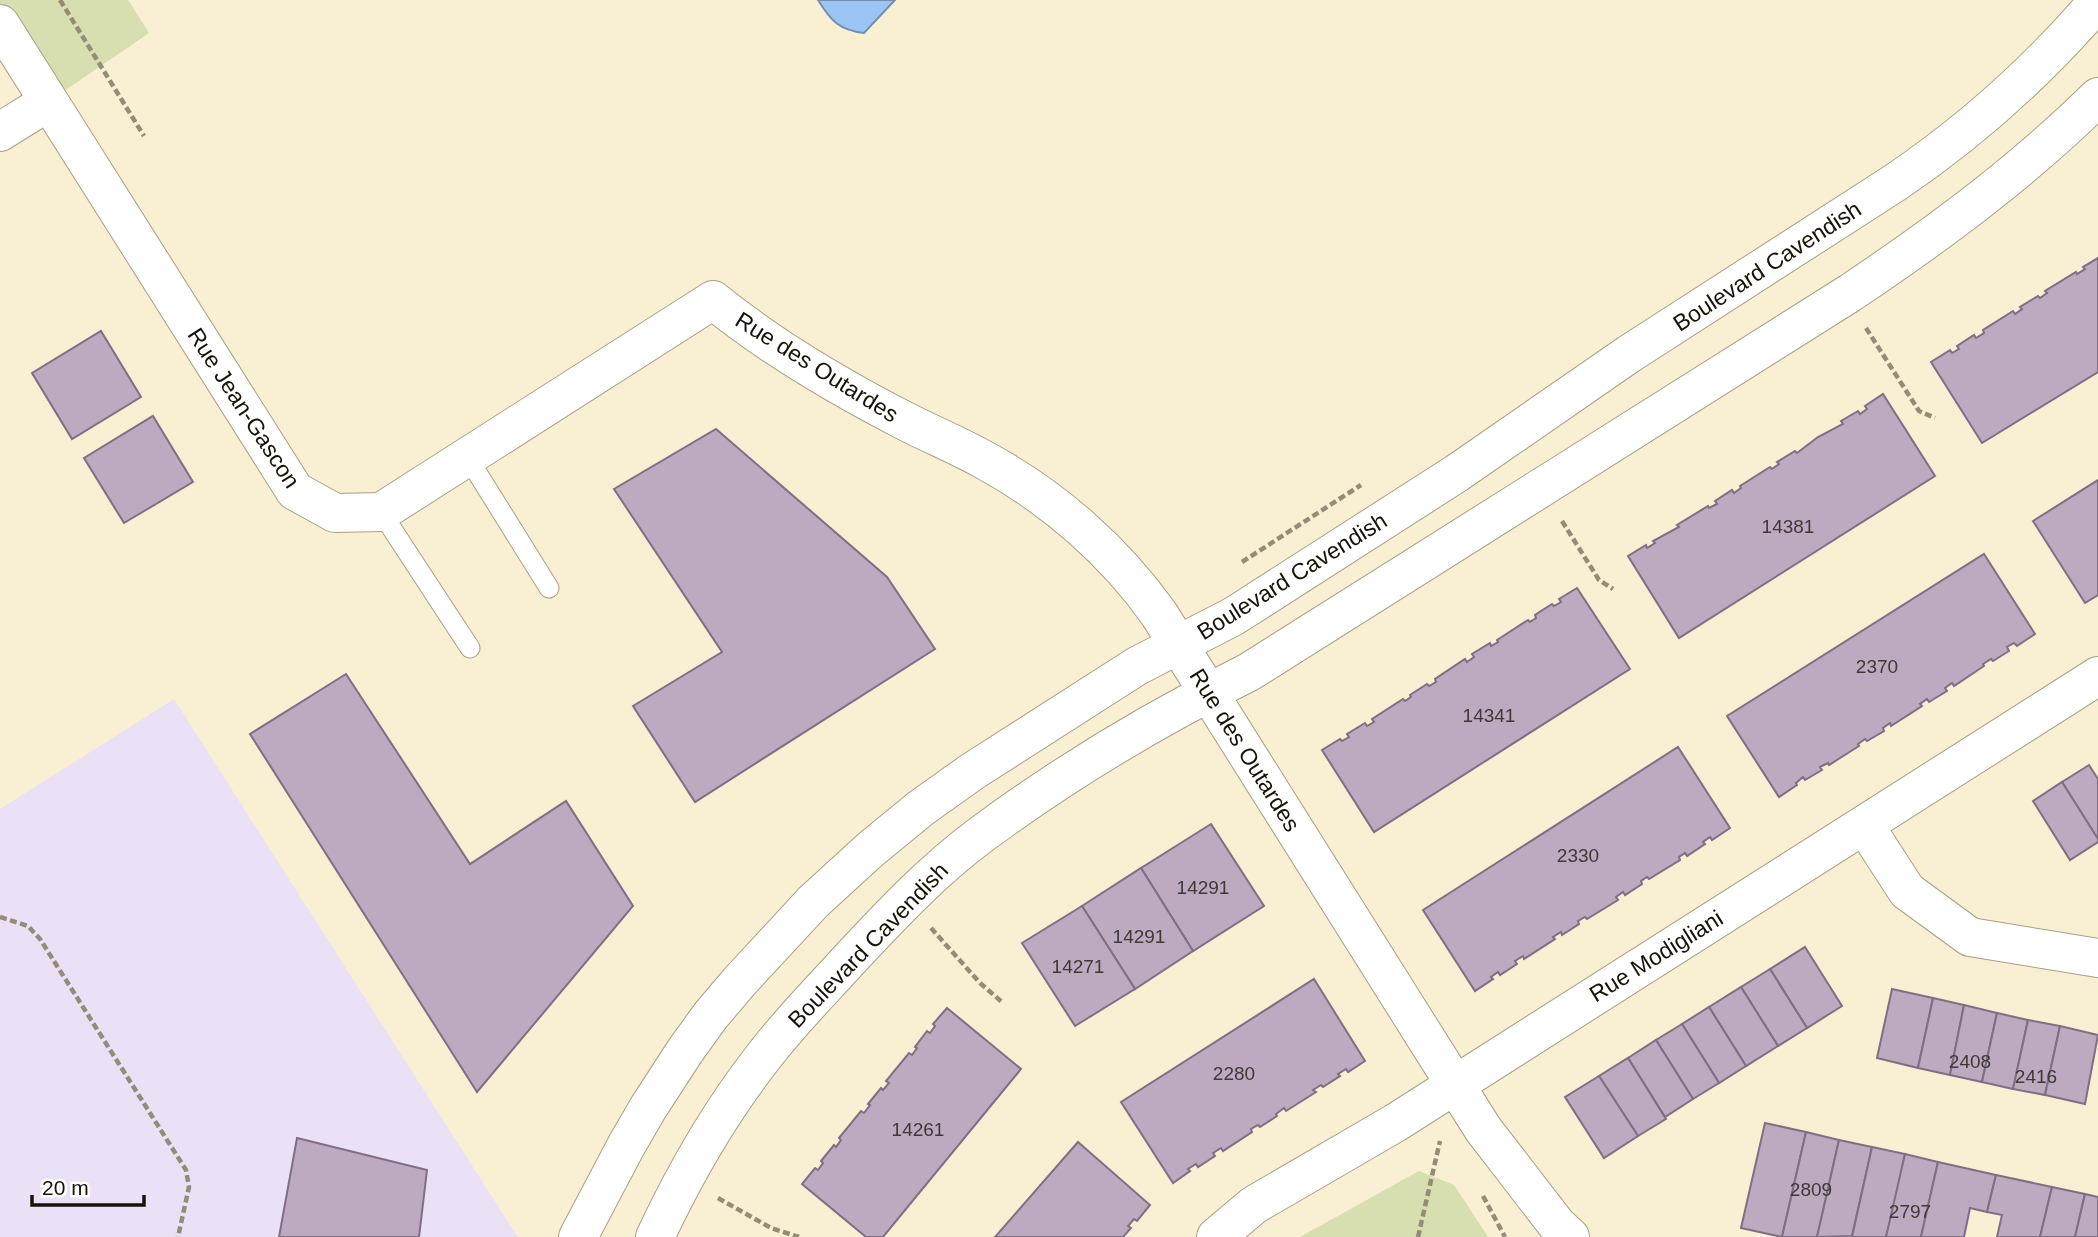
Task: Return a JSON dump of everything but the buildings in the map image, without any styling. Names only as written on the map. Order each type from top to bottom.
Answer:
[{"type":"main road","name":"Boulevard Cavendish","points":[[578,1237],[626,1146],[685,1051],[739,982],[813,902],[871,849],[945,790],[1137,666],[1234,616],[1457,473],[1629,354],[1928,160],[1983,116],[2042,61],[2098,1]]},
{"type":"main road","name":"Rue Jean-Gascon","points":[[0,23],[295,491],[335,513],[381,512]]},
{"type":"main road","name":"Boulevard Cavendish","points":[[655,1237],[692,1164],[746,1080],[792,1022],[898,908],[981,834],[1162,717],[1249,672],[1850,293],[1925,242],[1991,192],[2060,134],[2098,97]]},
{"type":"main road","points":[[0,132],[48,102]]},
{"type":"main road","name":"Rue des Outardes","points":[[468,458],[713,300],[765,341],[811,369],[906,422],[988,461],[1059,510],[1114,558],[1140,587],[1492,1140],[1557,1225],[1570,1237]]},
{"type":"main road","points":[[381,512],[468,458]]},
{"type":"main road","name":"Rue Modigliani","points":[[1216,1237],[1254,1205],[1395,1123],[2098,676]]},
{"type":"main road","points":[[1865,826],[1907,891],[1970,937],[2098,958]]},
{"type":"lane","points":[[468,458],[549,588]]},
{"type":"lane","points":[[381,512],[470,648]]},
{"type":"path","points":[[60,0],[144,136]]},
{"type":"path","points":[[1865,327],[1919,411],[1935,418]]},
{"type":"path","points":[[1562,521],[1599,580],[1613,589]]},
{"type":"path","points":[[0,917],[28,926],[40,939],[186,1170],[189,1186],[178,1237]]},
{"type":"path","points":[[926,921],[980,983],[1003,1003]]},
{"type":"path","points":[[1418,1237],[1442,1130]]},
{"type":"path","points":[[710,1194],[771,1228],[799,1237]]},
{"type":"shaded area","points":[[174,699],[517,1237],[0,1237],[0,809]]},
{"type":"green space","points":[[0,0],[128,0],[149,33],[48,102],[0,25]]},
{"type":"green space","points":[[1419,1171],[1454,1185],[1488,1237],[1300,1237]]},
{"type":"water","points":[[818,0],[895,0],[864,33],[848,30],[836,23]]}]
